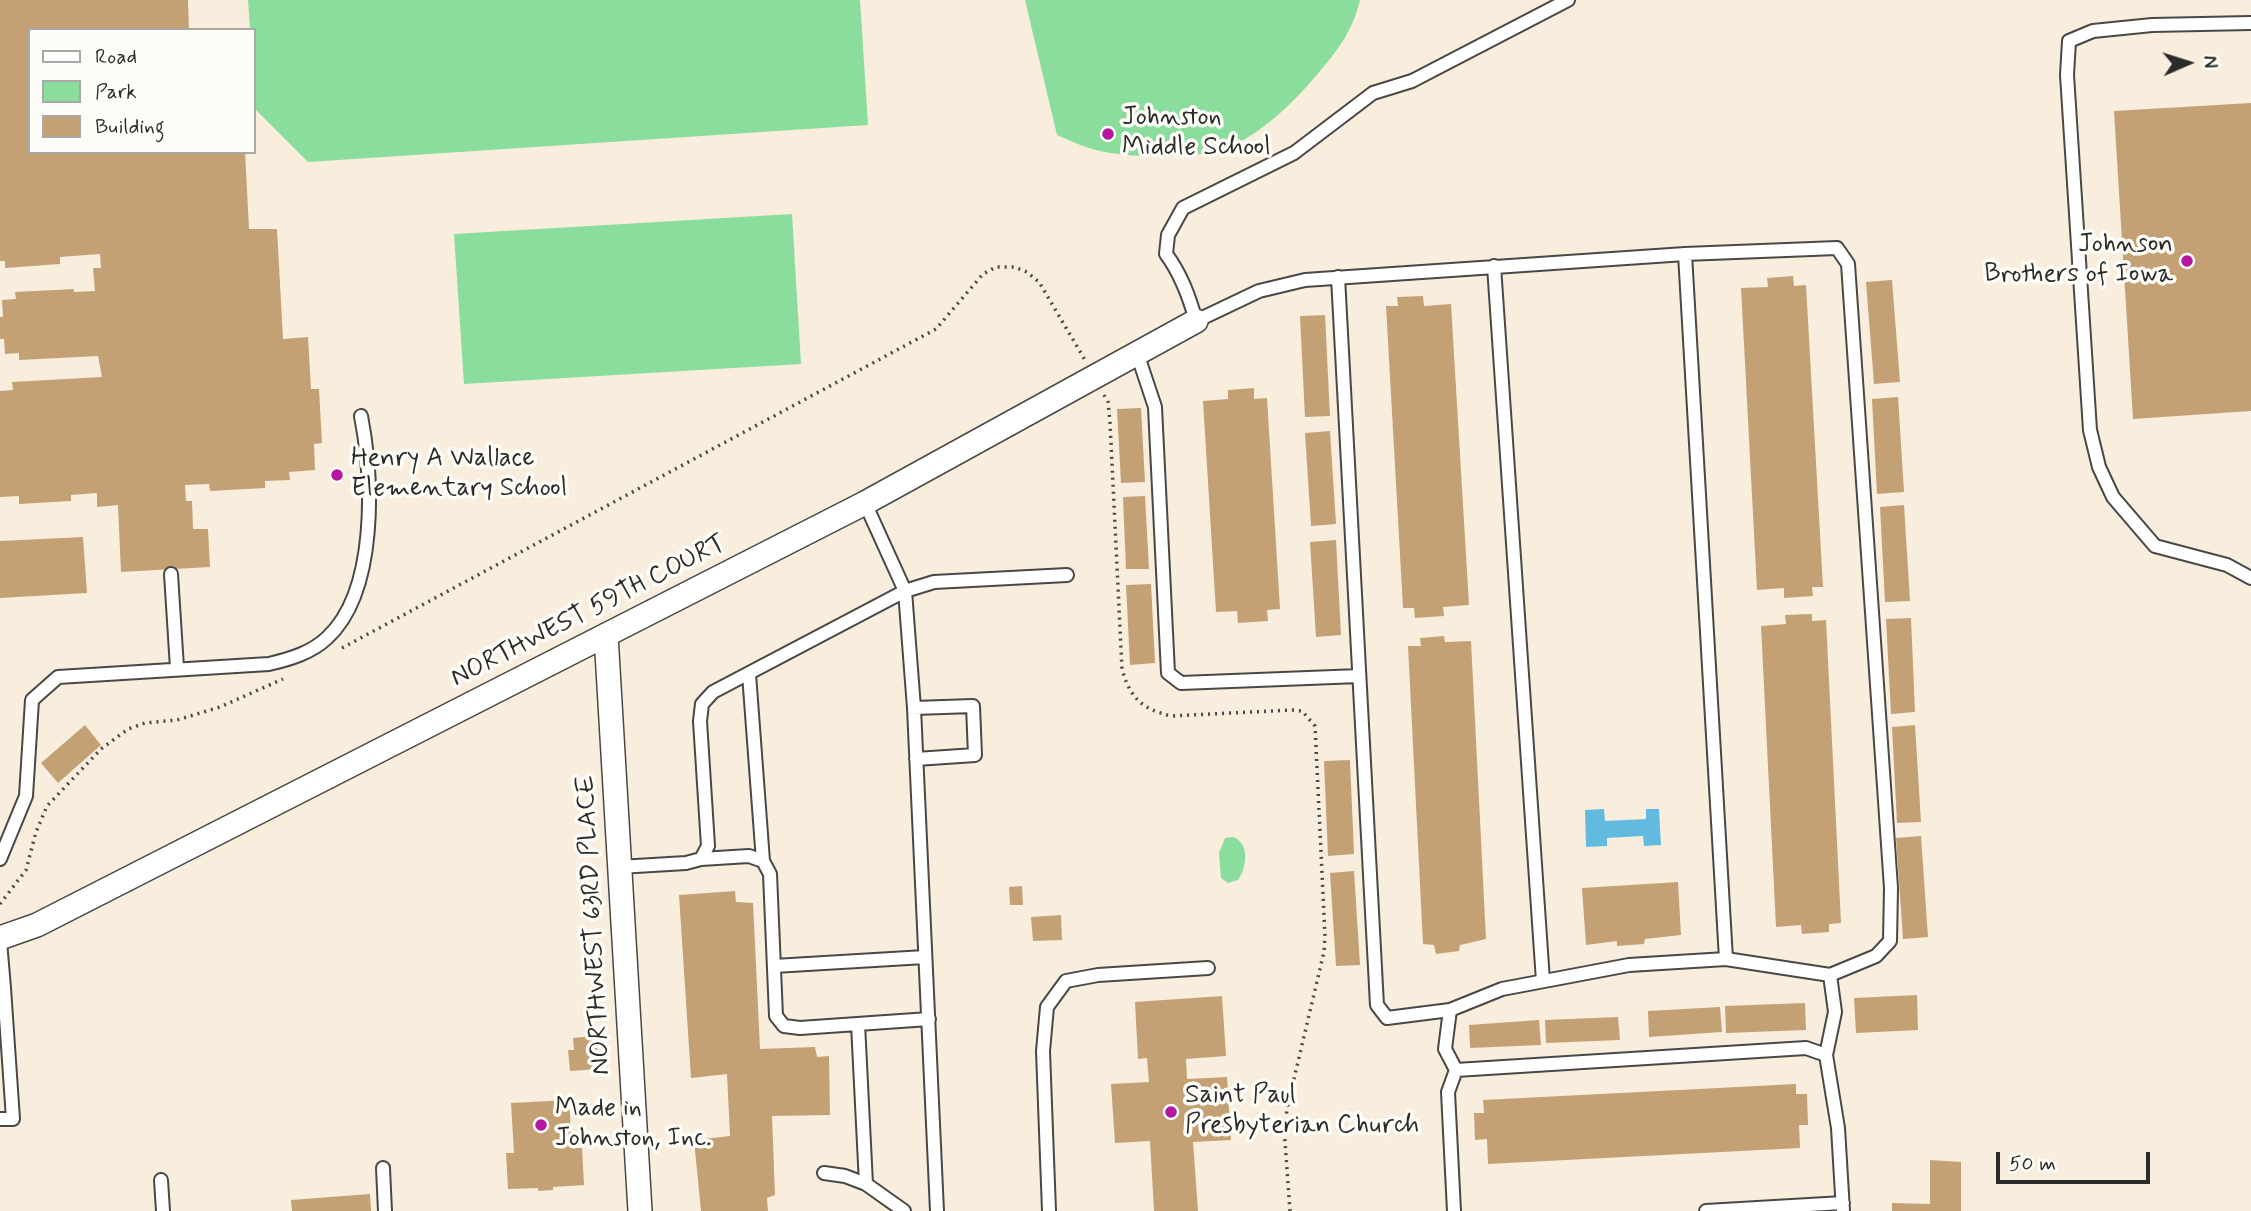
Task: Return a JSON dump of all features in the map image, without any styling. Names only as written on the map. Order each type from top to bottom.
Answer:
[{"type":"street","name":"NORTHWEST 59TH COURT","points":[[0,939],[37,926],[864,503],[1196,321]]},
{"type":"street","name":"NORTHWEST 63RD PLACE","points":[[606,635],[640,1211]]},
{"type":"lane","points":[[1338,277],[1377,1006],[1387,1018],[1450,1010],[1502,989],[1629,965],[1726,959],[1830,975],[1876,956],[1890,941],[1890,874],[1848,264],[1837,248],[1685,254],[1494,266],[1338,277],[1305,280],[1259,291],[1196,321],[1181,278],[1163,253],[1168,235],[1183,208],[1294,153],[1373,93],[1412,81],[1568,0]]},
{"type":"lane","points":[[2251,23],[2152,25],[2093,31],[2069,41],[2067,75],[2090,430],[2099,467],[2113,498],[2155,546],[2227,565],[2251,578]]},
{"type":"lane","points":[[1685,254],[1726,959]]},
{"type":"lane","points":[[1494,266],[1543,981]]},
{"type":"lane","points":[[1137,354],[1155,407],[1168,673],[1181,684],[1359,676]]},
{"type":"lane","points":[[0,859],[26,796],[32,700],[58,677],[269,664],[295,658],[326,638],[344,617],[362,575],[368,534],[367,474],[360,416]]},
{"type":"lane","points":[[864,503],[905,591],[914,708],[937,1211]]},
{"type":"lane","points":[[171,574],[177,668]]},
{"type":"lane","points":[[701,859],[708,846],[700,721],[702,704],[713,692],[905,591],[934,582],[1067,575]]},
{"type":"lane","points":[[750,674],[763,861],[770,874],[776,1016],[784,1026],[800,1028],[929,1019]]},
{"type":"lane","points":[[914,708],[973,706],[975,755],[916,759]]},
{"type":"lane","points":[[620,867],[749,856],[763,861]]},
{"type":"lane","points":[[0,939],[13,1119],[0,1119]]},
{"type":"lane","points":[[774,966],[925,957]]},
{"type":"lane","points":[[1049,1211],[1043,1051],[1047,1007],[1066,981],[1098,975],[1208,968]]},
{"type":"lane","points":[[1706,1211],[1843,1207],[1838,1128],[1826,1055],[1835,1012],[1830,975]]},
{"type":"lane","points":[[1450,1010],[1445,1049],[1456,1070],[1448,1092],[1454,1211]]},
{"type":"lane","points":[[858,1024],[866,1184]]},
{"type":"lane","points":[[1456,1070],[1806,1048],[1826,1055]]},
{"type":"lane","points":[[383,1168],[385,1211]]},
{"type":"lane","points":[[824,1173],[845,1176],[866,1184],[904,1211]]},
{"type":"lane","points":[[162,1180],[163,1211]]},
{"type":"path","points":[[340,649],[936,328],[983,274],[996,267],[1014,267],[1027,272],[1039,282],[1077,346]]},
{"type":"path","points":[[1095,377],[1108,402],[1122,669],[1133,696],[1140,704],[1155,712],[1171,716],[1292,710],[1302,711],[1315,726],[1325,944],[1284,1129],[1290,1211]]},
{"type":"path","points":[[0,904],[26,870],[36,832],[47,806],[101,748],[128,729],[145,723],[177,720],[220,707],[265,689],[292,674]]},
{"type":"green space","points":[[248,0],[860,0],[868,125],[308,162],[256,110],[256,28],[250,28]]},
{"type":"green space","points":[[1025,0],[1360,0],[1348,32],[1330,59],[1265,126],[1241,141],[1216,151],[1163,156],[1109,153],[1057,135]]},
{"type":"green space","points":[[792,214],[801,364],[464,384],[454,234]]},
{"type":"green space","points":[[1233,837],[1242,845],[1245,863],[1238,880],[1228,883],[1221,878],[1219,853],[1225,838]]},
{"type":"water","points":[[1604,809],[1605,821],[1646,819],[1646,809],[1659,809],[1661,845],[1644,846],[1643,836],[1607,838],[1607,846],[1586,847],[1585,810]]},
{"type":"building","name":"Henry A Wallace Elementary School","points":[[0,0],[188,0],[189,28],[28,28],[28,154],[245,154],[249,229],[277,229],[283,339],[308,337],[311,389],[319,389],[322,443],[314,444],[315,470],[289,472],[290,480],[265,481],[265,488],[210,491],[209,484],[185,485],[186,501],[192,501],[193,529],[208,529],[210,567],[121,572],[118,505],[97,507],[97,493],[71,495],[71,501],[19,504],[19,496],[0,497],[0,391],[13,390],[12,382],[102,377],[98,356],[19,360],[19,353],[5,354],[4,339],[0,339],[2,300],[16,299],[15,292],[74,289],[74,292],[95,291],[93,268],[101,268],[100,254],[60,257],[60,264],[5,268],[5,261],[0,261]]},
{"type":"building","name":"Johnson Brothers of Iowa","points":[[2251,103],[2251,411],[2133,419],[2114,111]]},
{"type":"building","points":[[1793,276],[1794,286],[1806,285],[1823,587],[1812,587],[1813,596],[1784,598],[1784,588],[1757,590],[1741,288],[1768,287],[1767,278]]},
{"type":"building","points":[[1892,280],[1900,382],[1874,384],[1866,282]]},
{"type":"building","points":[[1423,296],[1424,306],[1451,304],[1469,605],[1443,607],[1444,616],[1415,618],[1414,608],[1403,608],[1386,306],[1398,306],[1397,297]]},
{"type":"building","points":[[1325,315],[1330,416],[1305,417],[1300,316]]},
{"type":"building","points":[[1254,388],[1254,399],[1267,398],[1280,609],[1267,610],[1268,621],[1238,623],[1237,611],[1216,612],[1203,401],[1228,399],[1228,390]]},
{"type":"building","points":[[1898,397],[1904,492],[1877,494],[1872,399]]},
{"type":"building","points":[[1141,408],[1145,482],[1121,483],[1117,409]]},
{"type":"building","points":[[1330,431],[1336,524],[1311,526],[1305,433]]},
{"type":"building","points":[[1145,496],[1149,569],[1126,569],[1123,497]]},
{"type":"building","points":[[1904,505],[1910,601],[1885,602],[1880,507]]},
{"type":"building","points":[[83,537],[87,593],[0,598],[0,541]]},
{"type":"building","points":[[1336,540],[1341,635],[1316,637],[1310,542]]},
{"type":"building","points":[[1151,584],[1155,663],[1130,665],[1126,585]]},
{"type":"building","points":[[1812,614],[1812,621],[1826,620],[1841,923],[1829,924],[1829,932],[1802,934],[1801,925],[1776,927],[1761,626],[1786,624],[1785,615]]},
{"type":"building","points":[[1911,618],[1915,712],[1891,714],[1886,619]]},
{"type":"building","points":[[1444,636],[1445,642],[1471,641],[1486,939],[1460,945],[1459,951],[1436,954],[1434,945],[1423,944],[1408,646],[1421,646],[1420,638]]},
{"type":"building","points":[[85,725],[101,745],[58,783],[41,763]]},
{"type":"building","points":[[1915,725],[1921,822],[1897,823],[1892,727]]},
{"type":"building","points":[[1350,760],[1354,854],[1328,856],[1324,761]]},
{"type":"building","points":[[1921,836],[1928,937],[1903,939],[1896,838]]},
{"type":"building","points":[[1354,871],[1360,965],[1336,966],[1330,873]]},
{"type":"building","points":[[1678,882],[1681,935],[1645,939],[1644,944],[1617,946],[1617,941],[1586,945],[1582,888]]},
{"type":"building","points":[[1022,886],[1023,905],[1010,905],[1009,887]]},
{"type":"building","points":[[735,891],[736,902],[753,903],[760,1049],[815,1047],[817,1057],[829,1056],[830,1115],[772,1116],[775,1195],[767,1198],[768,1211],[701,1211],[694,1140],[730,1136],[727,1074],[691,1078],[679,895]]},
{"type":"building","points":[[1061,915],[1062,940],[1033,941],[1031,917]]},
{"type":"building","points":[[1917,995],[1918,1030],[1856,1033],[1854,998]]},
{"type":"building","name":"Saint Paul Presbyterian Church","points":[[1222,996],[1226,1056],[1186,1059],[1187,1079],[1227,1077],[1231,1140],[1193,1142],[1198,1211],[1154,1211],[1150,1141],[1115,1143],[1111,1084],[1149,1082],[1147,1058],[1138,1059],[1135,1002]]},
{"type":"building","points":[[1805,1003],[1806,1030],[1726,1033],[1725,1006]]},
{"type":"building","points":[[1720,1007],[1722,1032],[1649,1037],[1648,1011]]},
{"type":"building","points":[[1618,1017],[1620,1040],[1546,1043],[1545,1020]]},
{"type":"building","points":[[1539,1020],[1541,1045],[1470,1048],[1469,1025]]},
{"type":"building","points":[[593,1036],[599,1069],[570,1071],[568,1050],[574,1050],[573,1038]]},
{"type":"building","points":[[1796,1084],[1796,1094],[1807,1094],[1808,1125],[1799,1125],[1800,1148],[1488,1164],[1487,1139],[1475,1140],[1474,1113],[1484,1113],[1483,1100]]},
{"type":"building","name":"Made in Johnston, Inc.","points":[[569,1100],[572,1148],[582,1148],[584,1185],[538,1191],[538,1188],[508,1189],[506,1153],[514,1153],[511,1103]]},
{"type":"building","points":[[1930,1160],[1961,1162],[1961,1211],[1892,1211],[1892,1203],[1930,1204]]},
{"type":"building","points":[[370,1194],[371,1211],[292,1211],[291,1200]]},
{"type":"place","name":"Johnston Middle School","points":[[1108,134]]},
{"type":"place","name":"Johnson Brothers of Iowa","points":[[2187,261]]},
{"type":"place","name":"Henry A Wallace Elementary School","points":[[337,475]]},
{"type":"place","name":"Saint Paul Presbyterian Church","points":[[1171,1112]]},
{"type":"place","name":"Made in Johnston, Inc.","points":[[541,1125]]}]
